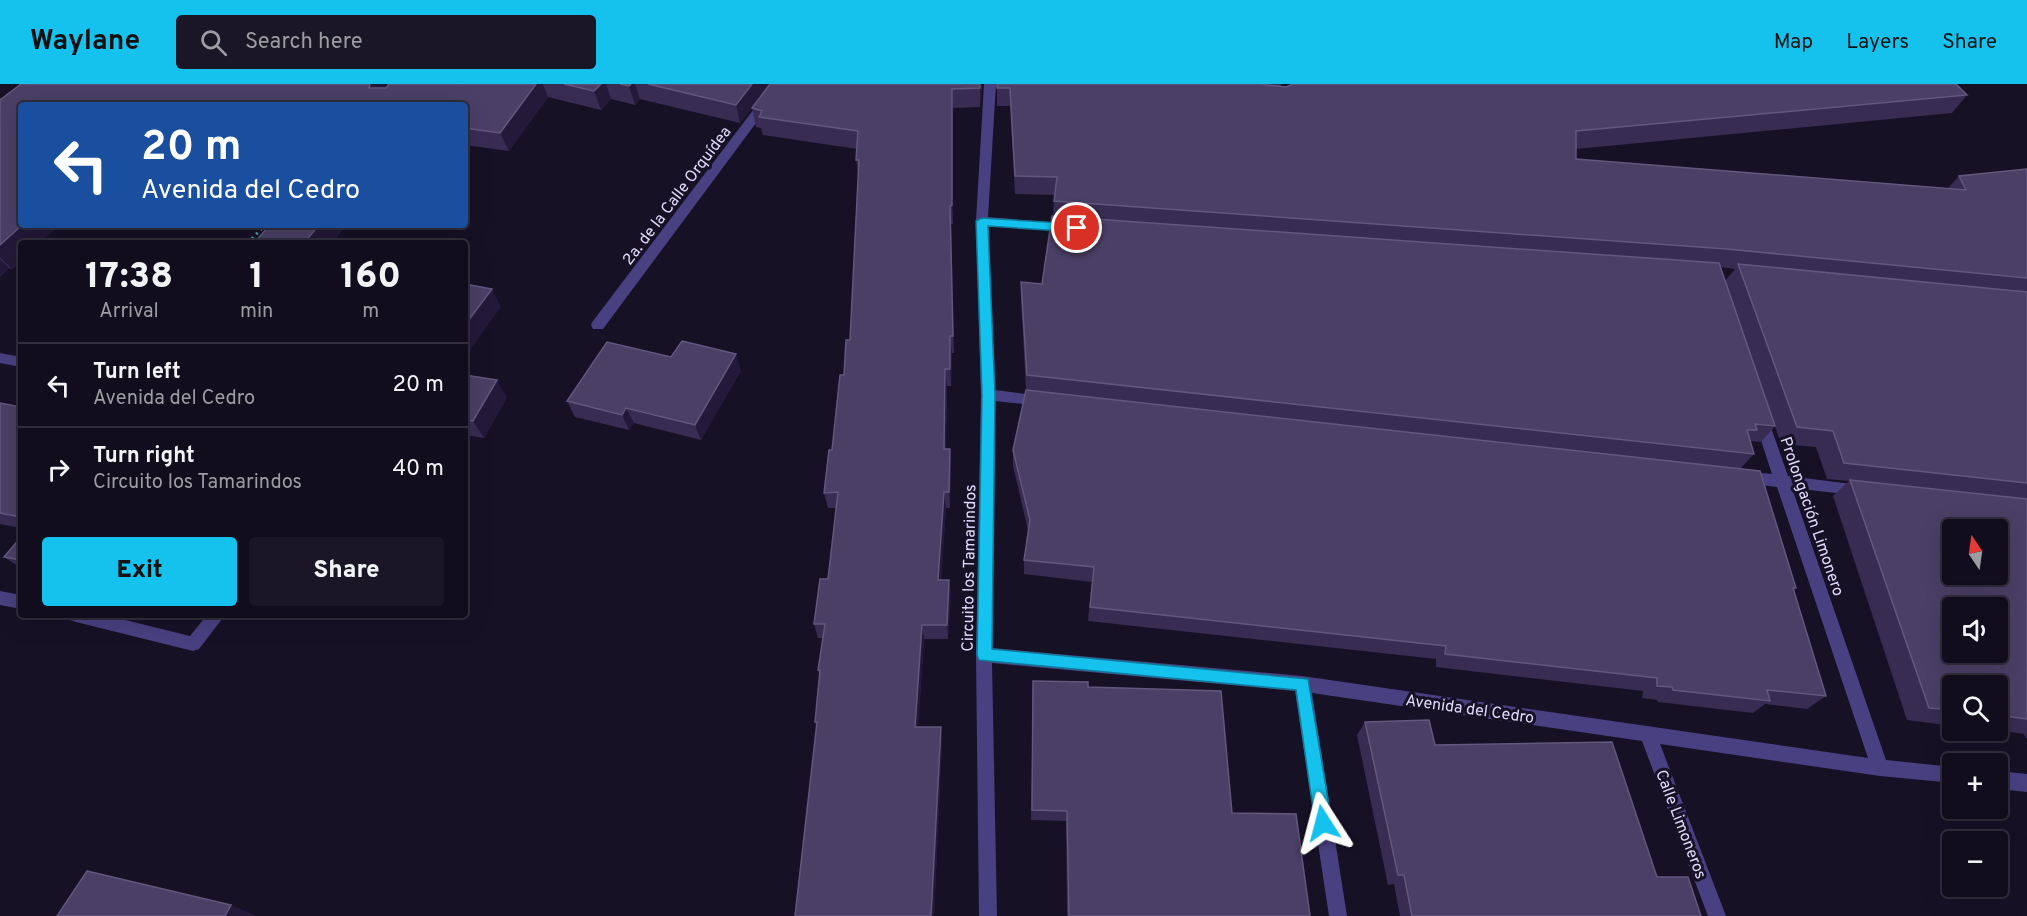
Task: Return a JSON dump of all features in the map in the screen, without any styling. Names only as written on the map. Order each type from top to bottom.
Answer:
[{"type":"street","name":"2a. de la Calle Orquídea","points":[[598,325],[779,84]]},
{"type":"street","name":"Circuito los Tamarindos","points":[[988,916],[984,655],[988,395],[982,221],[990,84]]},
{"type":"street","points":[[982,221],[1088,229]]},
{"type":"street","points":[[0,358],[18,361]]},
{"type":"street","points":[[988,395],[1059,403]]},
{"type":"street","name":"Prolongación Limonero","points":[[1757,405],[1880,768]]},
{"type":"street","points":[[1723,475],[1875,492]]},
{"type":"street","points":[[0,598],[18,601]]},
{"type":"street","points":[[88,618],[193,644],[215,618]]},
{"type":"street","name":"Avenida del Cedro","points":[[984,655],[1302,684],[1880,768],[1942,774]]},
{"type":"street","points":[[1302,684],[1338,916]]},
{"type":"street","name":"Calle Limoneros","points":[[1647,733],[1717,916]]},
{"type":"street","points":[[2008,781],[2027,783]]},
{"type":"path","points":[[251,240],[262,228]]},
{"type":"building","points":[[21,84],[370,84],[369,88],[386,88],[389,84],[536,84],[500,133],[468,128],[468,102],[18,102],[19,228],[0,245],[0,100]]},
{"type":"building","points":[[564,84],[601,84],[594,91]]},
{"type":"building","points":[[648,84],[752,84],[736,105]]},
{"type":"building","points":[[770,84],[980,84],[980,88],[952,89],[952,205],[950,206],[953,336],[950,336],[950,369],[945,369],[944,449],[950,449],[949,492],[944,492],[938,580],[949,580],[947,625],[922,625],[915,727],[941,727],[931,916],[795,916],[817,722],[815,722],[820,670],[818,670],[825,624],[814,624],[820,579],[828,579],[838,492],[824,493],[829,450],[832,450],[840,375],[844,375],[846,340],[850,340],[859,160],[856,160],[858,131],[759,117],[762,111],[752,108]]},
{"type":"building","points":[[997,84],[1260,84],[1286,87],[1293,84],[1956,84],[1967,95],[1576,131],[1576,159],[1966,190],[1959,176],[2027,169],[2027,278],[1727,249],[1054,201],[1057,177],[1015,176],[1010,88],[997,88]]},
{"type":"building","points":[[1052,216],[1719,263],[1775,426],[1755,424],[1757,430],[1747,430],[1754,454],[1027,375],[1021,282],[1042,284]]},
{"type":"building","points":[[267,228],[316,228],[306,240],[257,240]]},
{"type":"building","points":[[1738,264],[2027,292],[2027,483],[1844,463],[1833,431],[1797,427]]},
{"type":"building","points":[[468,285],[492,289],[468,321]]},
{"type":"building","points":[[682,341],[736,354],[695,425],[626,408],[622,415],[567,401],[607,342],[671,357]]},
{"type":"building","points":[[468,375],[497,380],[473,421],[468,420]]},
{"type":"building","points":[[1026,390],[1760,471],[1826,696],[1767,690],[1770,701],[1673,690],[1672,687],[1657,686],[1657,678],[1445,654],[1446,646],[1090,607],[1094,567],[1024,560],[1030,520],[1013,450]]},
{"type":"building","points":[[0,403],[18,406],[18,516],[0,513]]},
{"type":"building","points":[[1850,480],[2027,499],[2027,719],[2008,716],[2008,675],[1942,675],[1942,709],[1929,708]]},
{"type":"building","points":[[18,541],[18,559],[4,557]]},
{"type":"building","points":[[1033,681],[1088,682],[1088,687],[1221,691],[1232,813],[1296,814],[1310,916],[1069,916],[1067,811],[1032,810]]},
{"type":"building","points":[[1429,720],[1435,745],[1612,742],[1657,877],[1688,877],[1701,916],[1412,916],[1404,875],[1398,875],[1365,722]]},
{"type":"building","points":[[87,871],[231,905],[225,916],[57,916]]},
{"type":"route","points":[[1077,228],[982,221],[988,395],[984,655],[1302,684],[1323,823]]}]
